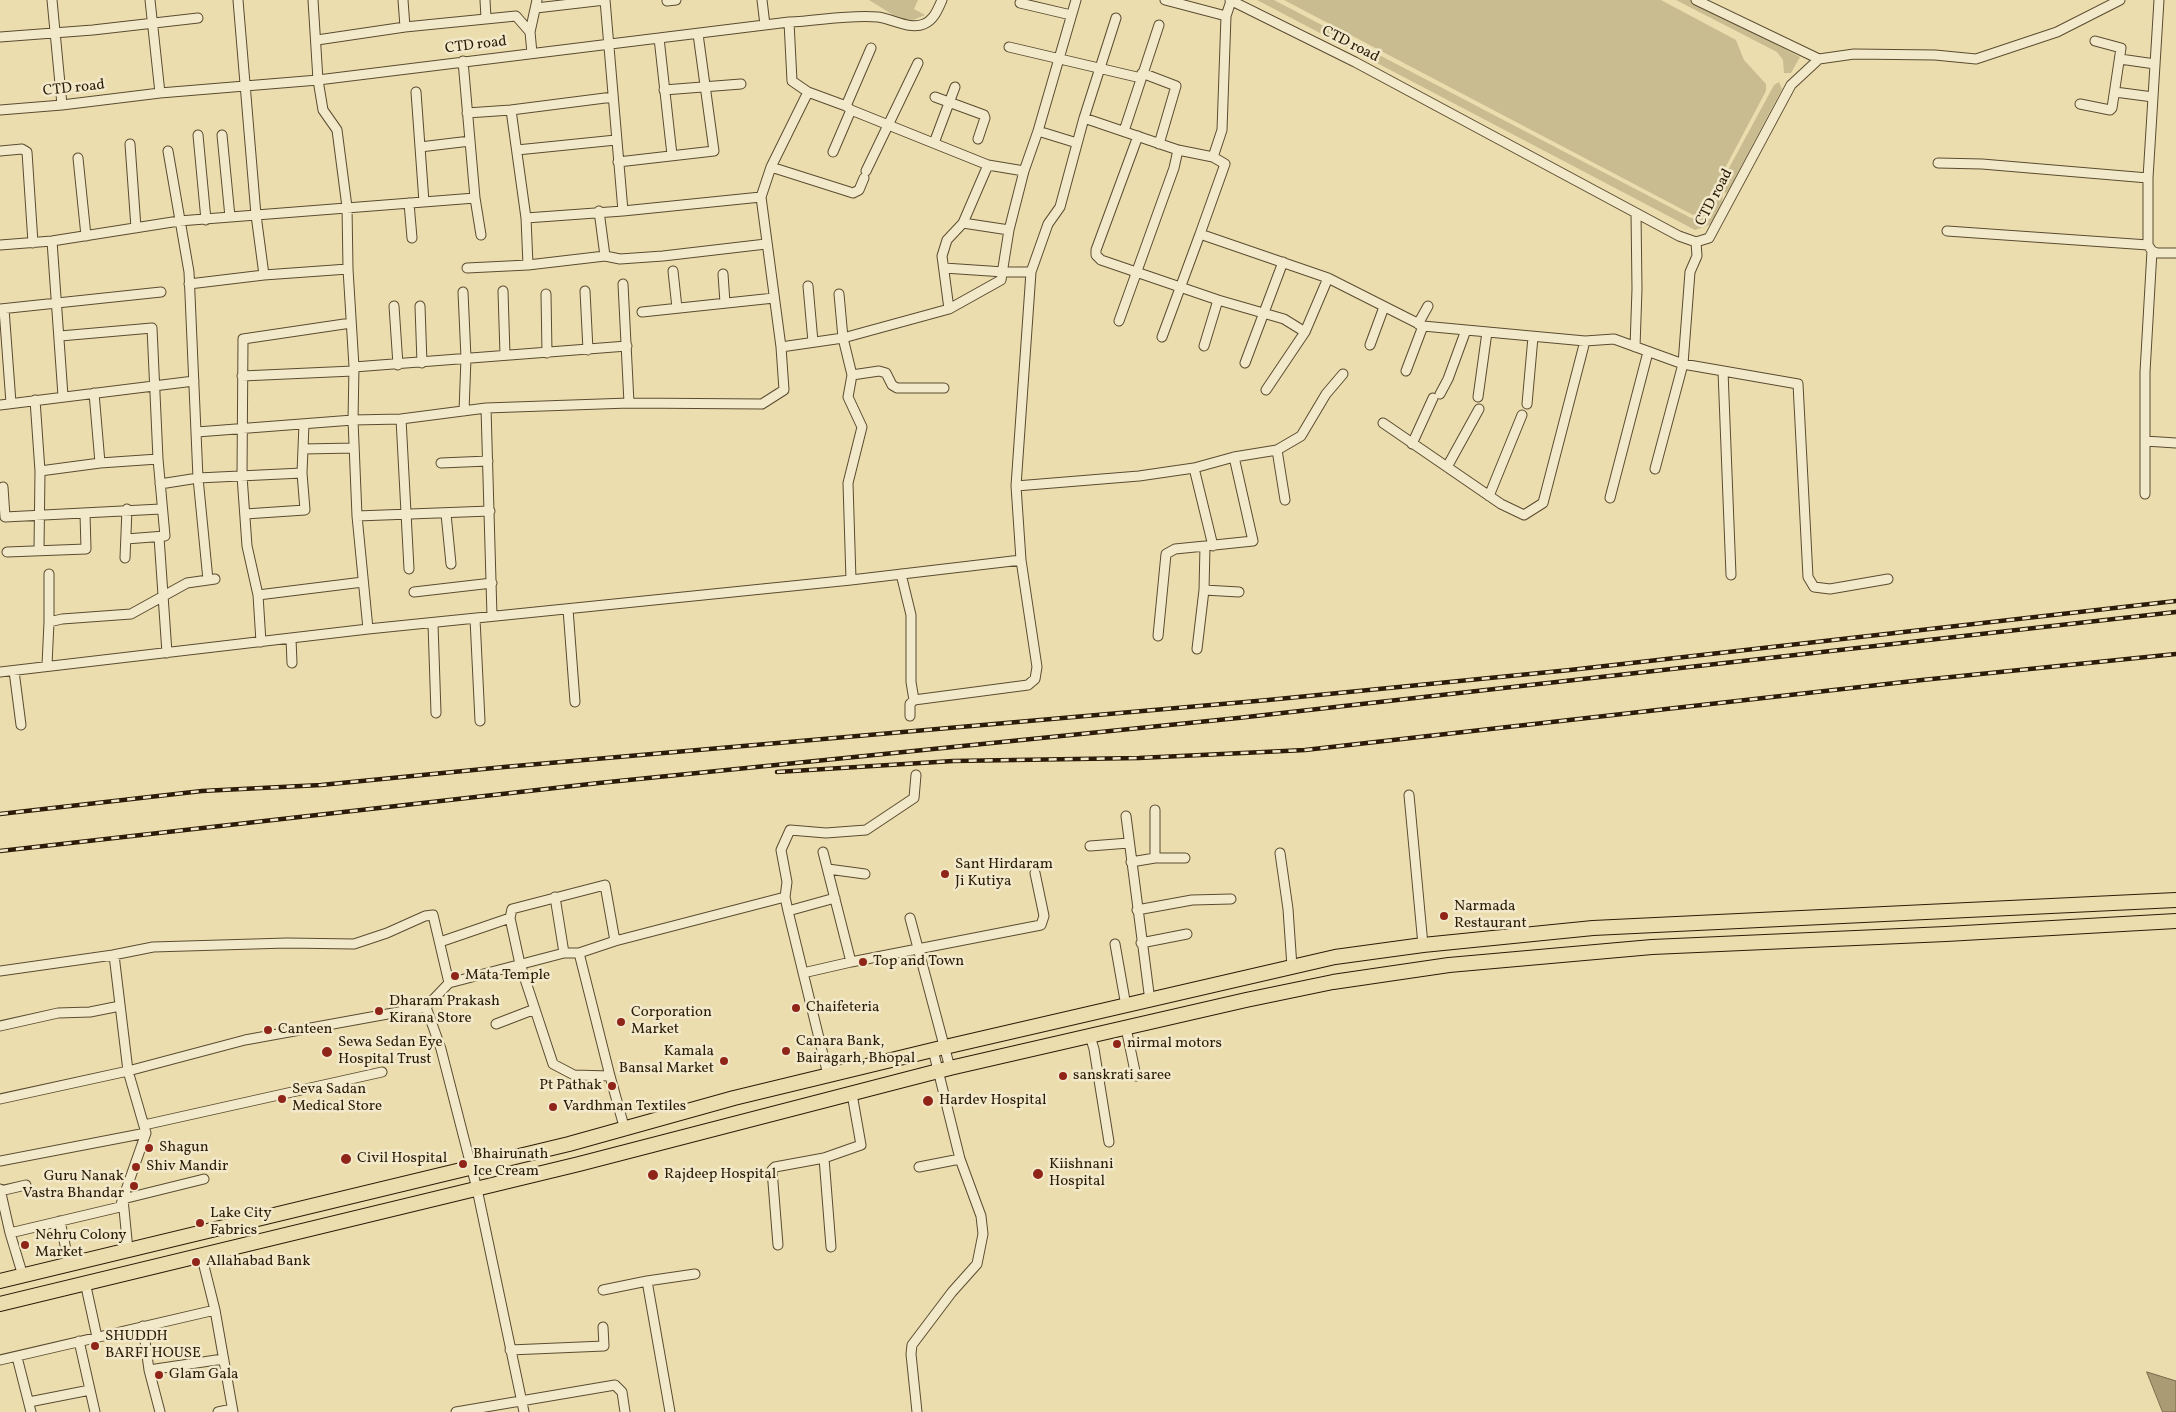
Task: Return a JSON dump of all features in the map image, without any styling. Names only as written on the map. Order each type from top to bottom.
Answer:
[{"type":"main road","points":[[0,1281],[625,1130],[734,1098],[939,1048],[1335,957],[1423,945],[1593,928],[2176,900]]},
{"type":"main road","points":[[0,1304],[477,1189],[944,1069],[1333,982],[1449,965],[1652,947],[1946,934],[2176,921]]},
{"type":"street","points":[[52,0],[62,105]]},
{"type":"street","points":[[150,0],[160,93]]},
{"type":"street","points":[[238,0],[256,215],[264,275]]},
{"type":"street","points":[[313,0],[318,80],[323,110],[337,130],[347,207],[357,516],[368,629]]},
{"type":"street","points":[[403,0],[405,27]]},
{"type":"street","points":[[485,0],[486,18]]},
{"type":"street","points":[[532,53],[530,32],[536,4],[605,0],[623,211]]},
{"type":"street","points":[[762,0],[765,25]]},
{"type":"street","name":"CTD road","points":[[0,110],[62,105],[160,93],[318,80],[789,22],[860,17],[879,18],[914,26],[924,24],[930,20],[942,0]]},
{"type":"street","points":[[781,347],[843,338],[949,309],[998,282],[1004,272],[1009,230],[1024,170],[1038,131],[1076,0]]},
{"type":"street","points":[[1165,0],[1226,16]]},
{"type":"street","points":[[1213,158],[1222,130],[1226,16],[1231,0]]},
{"type":"street","name":"CTD road","points":[[1231,0],[1355,62],[1679,236],[1696,242],[1709,238],[1791,85],[1819,59]]},
{"type":"street","points":[[1700,1],[1819,59],[1854,54],[1935,55],[1976,59],[2057,32],[2120,0]]},
{"type":"street","points":[[2145,494],[2145,372],[2150,248],[2148,178],[2159,0]]},
{"type":"street","points":[[1020,3],[1071,15]]},
{"type":"street","points":[[317,40],[405,27],[516,16],[530,32]]},
{"type":"street","points":[[0,37],[198,18]]},
{"type":"street","points":[[910,716],[910,704],[914,700],[1028,685],[1035,679],[1036,667],[1021,560],[1016,486],[1031,272],[1048,224],[1060,207],[1084,118],[1116,18]]},
{"type":"street","points":[[789,22],[792,81],[808,92],[988,165],[1024,170]]},
{"type":"street","points":[[1124,131],[1158,25]]},
{"type":"street","points":[[618,162],[714,151],[698,34]]},
{"type":"street","points":[[659,38],[672,155]]},
{"type":"street","points":[[2080,104],[2110,110],[2115,92],[2122,50],[2120,47],[2095,41]]},
{"type":"street","points":[[1009,47],[1099,69],[1141,76],[1176,86],[1159,144]]},
{"type":"street","points":[[833,152],[871,48]]},
{"type":"street","points":[[2120,60],[2155,64]]},
{"type":"street","points":[[463,61],[475,198],[481,236]]},
{"type":"street","points":[[771,167],[853,193],[859,190],[918,63]]},
{"type":"street","points":[[664,90],[741,84]]},
{"type":"street","points":[[934,144],[955,87]]},
{"type":"street","points":[[416,92],[424,202]]},
{"type":"street","points":[[197,432],[401,418],[486,408],[629,403],[762,404],[784,390],[781,347],[761,197],[771,167],[808,92]]},
{"type":"street","points":[[2115,92],[2153,97]]},
{"type":"street","points":[[935,97],[984,115],[985,118],[978,139]]},
{"type":"street","points":[[468,113],[613,98]]},
{"type":"street","points":[[511,110],[526,218],[528,265]]},
{"type":"street","points":[[1084,118],[1178,150],[1213,158],[1225,164],[1162,337]]},
{"type":"street","points":[[1038,131],[1077,143]]},
{"type":"street","points":[[222,134],[230,217]]},
{"type":"street","points":[[198,135],[206,220]]},
{"type":"street","points":[[1138,136],[1096,255],[1101,260],[1218,300],[1284,319],[1305,332]]},
{"type":"street","points":[[517,150],[616,140]]},
{"type":"street","points":[[420,147],[470,141]]},
{"type":"street","points":[[130,144],[136,228]]},
{"type":"street","points":[[0,151],[22,148],[27,152],[33,243]]},
{"type":"street","points":[[1119,322],[1174,168],[1178,150]]},
{"type":"street","points":[[49,622],[62,619],[131,614],[187,583],[211,580],[198,478],[189,272],[168,152]]},
{"type":"street","points":[[78,158],[86,236]]},
{"type":"street","points":[[1938,162],[2148,178]]},
{"type":"street","points":[[949,309],[942,256],[947,240],[963,223],[988,165]]},
{"type":"street","points":[[526,218],[598,211],[623,211],[761,197]]},
{"type":"street","points":[[0,245],[52,241],[179,222],[475,198]]},
{"type":"street","points":[[409,203],[412,238]]},
{"type":"street","points":[[598,211],[605,256]]},
{"type":"street","points":[[1635,347],[1637,289],[1636,213]]},
{"type":"street","points":[[963,223],[1009,230]]},
{"type":"street","points":[[1947,231],[2150,248],[2157,254],[2176,253]]},
{"type":"street","points":[[1200,234],[1328,278],[1420,325],[1585,341],[1614,339],[1683,364],[1798,384],[1808,577],[1814,588],[1830,589],[1888,578]]},
{"type":"street","points":[[52,241],[63,396]]},
{"type":"street","points":[[1655,470],[1683,364],[1690,272],[1697,256],[1696,242]]},
{"type":"street","points":[[467,268],[528,265],[605,256],[620,259],[663,256],[766,244]]},
{"type":"street","points":[[1245,364],[1283,262]]},
{"type":"street","points":[[944,268],[1031,272]]},
{"type":"street","points":[[189,284],[264,275],[348,269]]},
{"type":"street","points":[[673,271],[677,308]]},
{"type":"street","points":[[723,274],[725,303]]},
{"type":"street","points":[[1266,390],[1305,332],[1328,278]]},
{"type":"street","points":[[623,284],[629,403]]},
{"type":"street","points":[[808,286],[813,342]]},
{"type":"street","points":[[503,291],[505,355]]},
{"type":"street","points":[[585,291],[588,350]]},
{"type":"street","points":[[11,403],[2,309],[161,292]]},
{"type":"street","points":[[463,292],[466,358],[464,411]]},
{"type":"street","points":[[546,294],[547,353]]},
{"type":"street","points":[[839,294],[843,338],[852,375],[848,397],[862,428],[848,483],[851,580]]},
{"type":"street","points":[[642,312],[774,298]]},
{"type":"street","points":[[1204,346],[1218,300]]},
{"type":"street","points":[[394,306],[398,365]]},
{"type":"street","points":[[420,306],[422,363]]},
{"type":"street","points":[[1406,371],[1428,306]]},
{"type":"street","points":[[1370,345],[1384,307]]},
{"type":"street","points":[[261,642],[258,595],[247,546],[242,476],[244,428],[243,339],[351,323]]},
{"type":"street","points":[[60,336],[152,328],[153,386],[165,536],[126,539]]},
{"type":"street","points":[[1412,444],[1436,396],[1448,379],[1466,330]]},
{"type":"street","points":[[1478,397],[1487,332]]},
{"type":"street","points":[[1527,404],[1533,336]]},
{"type":"street","points":[[1383,423],[1488,496],[1524,515],[1543,503],[1585,341]]},
{"type":"street","points":[[242,376],[353,369],[466,358],[627,346]]},
{"type":"street","points":[[1610,498],[1648,352]]},
{"type":"street","points":[[1723,371],[1731,575]]},
{"type":"street","points":[[852,375],[879,372],[886,373],[892,385],[897,388],[944,388]]},
{"type":"street","points":[[1016,486],[1139,476],[1194,468],[1234,457],[1277,450],[1301,436],[1326,394],[1343,374]]},
{"type":"street","points":[[0,405],[194,381]]},
{"type":"street","points":[[94,393],[100,463]]},
{"type":"street","points":[[35,400],[40,471],[39,550]]},
{"type":"street","points":[[486,408],[492,616]]},
{"type":"street","points":[[1447,467],[1479,410]]},
{"type":"street","points":[[1488,496],[1522,415]]},
{"type":"street","points":[[401,418],[409,570]]},
{"type":"street","points":[[245,514],[305,510],[302,473],[304,424]]},
{"type":"street","points":[[2145,442],[2176,443]]},
{"type":"street","points":[[303,449],[354,448]]},
{"type":"street","points":[[1277,450],[1285,500]]},
{"type":"street","points":[[1158,636],[1166,554],[1175,549],[1253,542],[1234,457]]},
{"type":"street","points":[[40,471],[100,463],[158,459]]},
{"type":"street","points":[[441,463],[488,460]]},
{"type":"street","points":[[1194,468],[1209,546],[1197,649]]},
{"type":"street","points":[[160,484],[198,478],[302,473]]},
{"type":"street","points":[[3,487],[5,517],[85,514],[127,509],[162,509]]},
{"type":"street","points":[[125,558],[127,509]]},
{"type":"street","points":[[357,516],[490,511]]},
{"type":"street","points":[[7,552],[86,549],[85,514]]},
{"type":"street","points":[[446,514],[451,564]]},
{"type":"street","points":[[159,537],[167,653]]},
{"type":"street","points":[[0,672],[368,629],[433,624],[492,616],[851,580],[1021,560]]},
{"type":"street","points":[[47,665],[49,574]]},
{"type":"street","points":[[901,574],[911,616],[911,682],[914,700]]},
{"type":"street","points":[[258,595],[363,582]]},
{"type":"street","points":[[414,592],[492,583]]},
{"type":"street","points":[[1204,590],[1239,592]]},
{"type":"street","points":[[568,609],[575,702]]},
{"type":"street","points":[[475,619],[480,721]]},
{"type":"street","points":[[433,624],[436,713]]},
{"type":"street","points":[[291,639],[292,663]]},
{"type":"street","points":[[14,670],[21,725]]},
{"type":"street","points":[[828,1075],[785,897],[787,882],[781,850],[790,830],[826,832],[866,830],[914,798],[916,775]]},
{"type":"street","points":[[1409,794],[1423,945]]},
{"type":"street","points":[[1155,810],[1155,858]]},
{"type":"street","points":[[1126,816],[1150,1001]]},
{"type":"street","points":[[1090,846],[1128,843]]},
{"type":"street","points":[[823,852],[851,962]]},
{"type":"street","points":[[1280,853],[1288,909],[1292,967]]},
{"type":"street","points":[[1131,862],[1155,858],[1185,858]]},
{"type":"street","points":[[828,869],[865,874]]},
{"type":"street","points":[[803,974],[851,962],[1041,925],[1044,916],[1035,872]]},
{"type":"street","points":[[610,1076],[574,1074],[553,1064],[520,964],[510,918],[512,909],[605,885],[615,941]]},
{"type":"street","points":[[556,897],[564,953]]},
{"type":"street","points":[[0,1099],[128,1071],[245,1040],[426,1007],[449,983],[564,953],[579,953],[615,941],[785,897]]},
{"type":"street","points":[[788,911],[835,898]]},
{"type":"street","points":[[1137,910],[1192,900],[1231,899]]},
{"type":"street","points":[[0,971],[114,955],[153,947],[354,944],[387,933],[425,916],[433,915],[449,983]]},
{"type":"street","points":[[440,942],[510,918]]},
{"type":"street","points":[[910,918],[944,1069],[960,1159],[981,1216],[983,1234],[977,1264],[952,1292],[912,1345],[911,1354],[917,1412]]},
{"type":"street","points":[[1141,943],[1187,934]]},
{"type":"street","points":[[1115,944],[1126,1006]]},
{"type":"street","points":[[579,953],[625,1130]]},
{"type":"street","points":[[10,1233],[120,1207],[123,1199],[145,1129],[128,1071],[114,955]]},
{"type":"street","points":[[0,1026],[58,1013],[90,1012],[120,1006]]},
{"type":"street","points":[[426,1007],[440,1049],[477,1189],[524,1412]]},
{"type":"street","points":[[496,1024],[535,1009]]},
{"type":"street","points":[[1126,1028],[1136,1076]]},
{"type":"street","points":[[1090,1036],[1094,1049],[1109,1142]]},
{"type":"street","points":[[0,1161],[145,1129],[382,1072]]},
{"type":"street","points":[[778,1245],[772,1170],[775,1167],[824,1158],[861,1145],[852,1094]]},
{"type":"street","points":[[824,1158],[830,1247]]},
{"type":"street","points":[[920,1167],[960,1159]]},
{"type":"street","points":[[123,1199],[204,1180]]},
{"type":"street","points":[[23,1276],[0,1190],[26,1184]]},
{"type":"street","points":[[123,1199],[128,1250]]},
{"type":"street","points":[[60,1221],[69,1264]]},
{"type":"street","points":[[201,1254],[214,1310],[232,1411],[218,1412]]},
{"type":"street","points":[[603,1290],[695,1274]]},
{"type":"street","points":[[647,1281],[670,1412]]},
{"type":"street","points":[[85,1282],[97,1337]]},
{"type":"street","points":[[0,1360],[214,1310]]},
{"type":"street","points":[[143,1326],[149,1370],[160,1412]]},
{"type":"street","points":[[510,1350],[604,1346],[603,1327]]},
{"type":"street","points":[[79,1341],[95,1412]]},
{"type":"street","points":[[16,1357],[31,1412]]},
{"type":"street","points":[[149,1370],[223,1359]]},
{"type":"street","points":[[456,1412],[615,1385],[622,1392],[625,1412]]},
{"type":"street","points":[[29,1402],[90,1390]]},
{"type":"shaded area","points":[[869,0],[918,0],[914,9],[925,15],[906,23]]},
{"type":"shaded area","points":[[1257,0],[1274,0],[1691,218],[1703,216],[1774,85],[1779,82],[1782,89],[1727,193],[1723,192],[1722,203],[1712,224],[1695,230]]},
{"type":"shaded area","points":[[1284,0],[1661,0],[1736,40],[1744,60],[1766,84],[1766,91],[1706,204],[1699,213],[1693,215]]},
{"type":"shaded area","points":[[1676,0],[1691,0],[1800,57],[1791,73],[1784,73],[1783,60],[1777,52]]},
{"type":"shaded area","points":[[2147,1372],[2176,1381],[2176,1412],[2163,1412]]},
{"type":"railway","points":[[0,814],[202,791],[321,785],[504,767],[1268,700],[1570,670],[2176,601]]},
{"type":"railway","points":[[0,851],[599,783],[1238,718],[2176,612]]},
{"type":"railway","points":[[777,772],[953,761],[1139,758],[1305,750],[1922,680],[2176,654]]},
{"type":"place","name":"Sant Hirdaram Ji Kutiya","points":[[945,874]]},
{"type":"place","name":"Narmada Restaurant","points":[[1444,916]]},
{"type":"place","name":"Top and Town","points":[[863,962]]},
{"type":"place","name":"Mata Temple","points":[[455,976]]},
{"type":"place","name":"Chaifeteria","points":[[796,1008]]},
{"type":"place","name":"Dharam Prakash Kirana Store","points":[[379,1011]]},
{"type":"place","name":"Corporation Market","points":[[621,1022]]},
{"type":"place","name":"Canteen","points":[[268,1030]]},
{"type":"place","name":"nirmal motors","points":[[1117,1044]]},
{"type":"place","name":"Canara Bank, Bairagarh, Bhopal","points":[[786,1051]]},
{"type":"place","name":"Sewa Sedan Eye Hospital Trust","points":[[327,1052]]},
{"type":"place","name":"Kamala Bansal Market","points":[[724,1061]]},
{"type":"place","name":"sanskrati saree","points":[[1063,1076]]},
{"type":"place","name":"Pt Pathak","points":[[612,1086]]},
{"type":"place","name":"Seva Sadan Medical Store","points":[[282,1099]]},
{"type":"place","name":"Hardev Hospital","points":[[928,1101]]},
{"type":"place","name":"Vardhman Textiles","points":[[553,1107]]},
{"type":"place","name":"Shagun","points":[[149,1148]]},
{"type":"place","name":"Civil Hospital","points":[[346,1159]]},
{"type":"place","name":"Bhairunath Ice Cream","points":[[463,1164]]},
{"type":"place","name":"Shiv Mandir","points":[[136,1167]]},
{"type":"place","name":"Kiishnani Hospital","points":[[1038,1174]]},
{"type":"place","name":"Rajdeep Hospital","points":[[653,1175]]},
{"type":"place","name":"Guru Nanak Vastra Bhandar","points":[[134,1186]]},
{"type":"place","name":"Lake City Fabrics","points":[[200,1223]]},
{"type":"place","name":"Nehru Colony Market","points":[[25,1245]]},
{"type":"place","name":"Allahabad Bank","points":[[196,1262]]},
{"type":"place","name":"SHUDDH BARFI HOUSE","points":[[95,1346]]},
{"type":"place","name":"Glam Gala","points":[[159,1375]]}]
